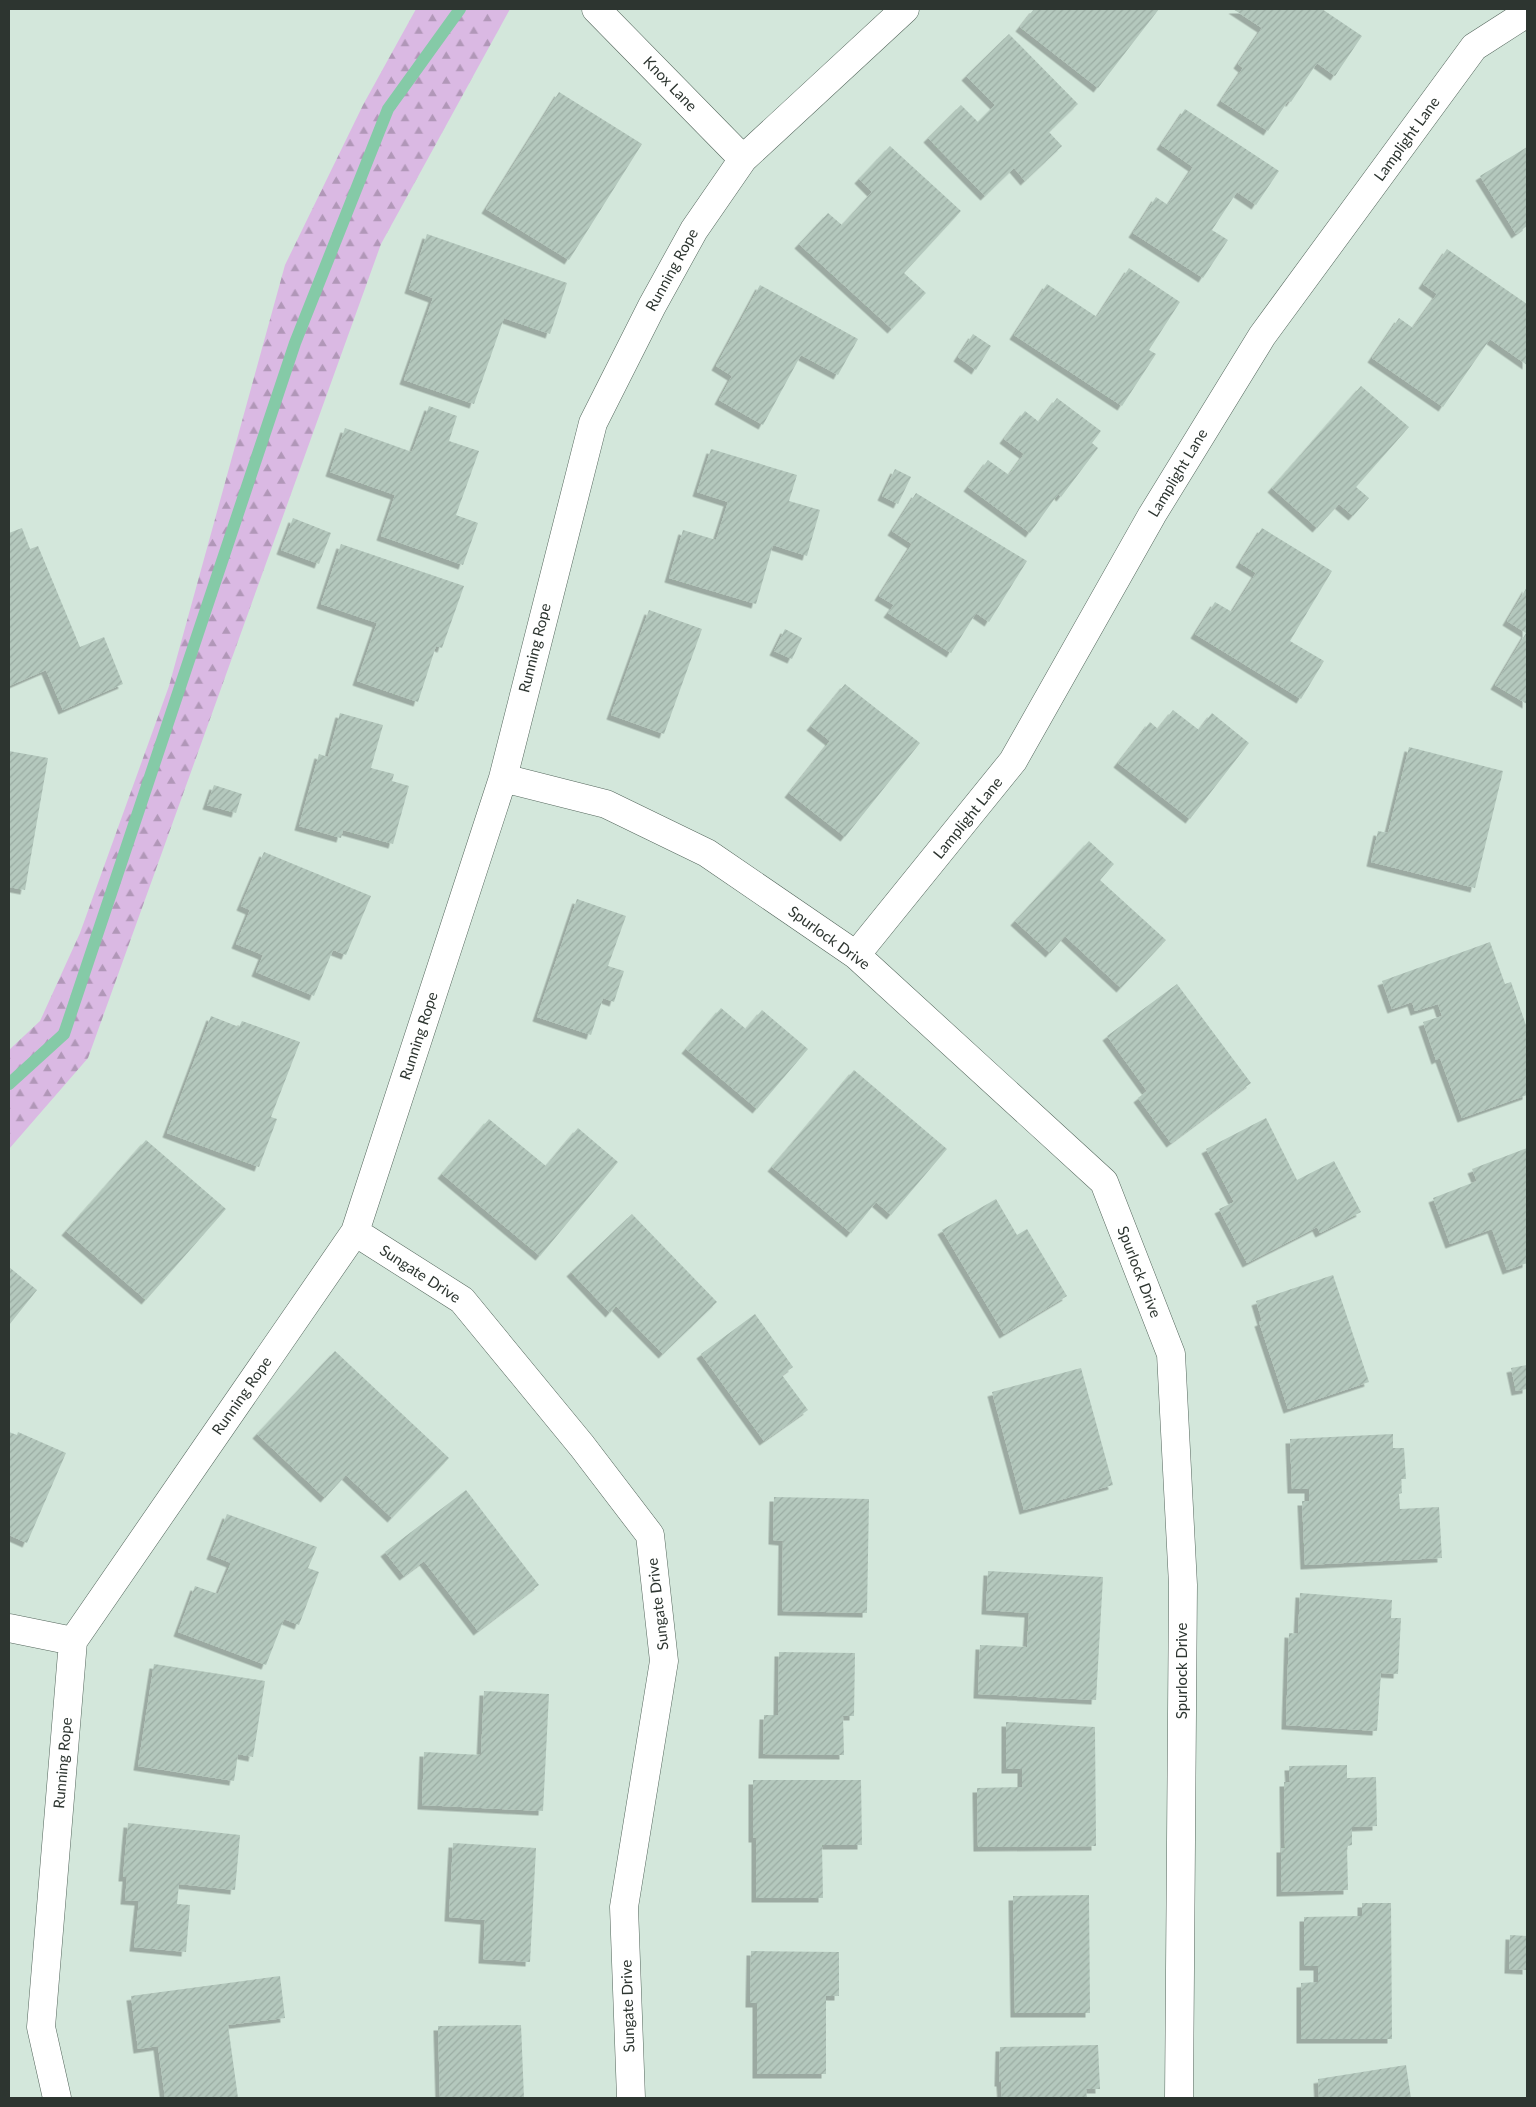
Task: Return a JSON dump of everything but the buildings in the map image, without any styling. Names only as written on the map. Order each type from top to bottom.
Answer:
[{"type":"street","name":"Knox Lane","points":[[596,9],[743,159]]},
{"type":"street","name":"Running Rope","points":[[57,2098],[41,2027],[73,1641],[355,1232],[503,778],[592,423],[652,306],[694,230],[743,159],[905,9]]},
{"type":"street","name":"Lamplight Lane","points":[[856,955],[1014,761],[1152,515],[1262,336],[1474,47],[1527,13]]},
{"type":"street","name":"Spurlock Drive","points":[[503,778],[606,804],[707,853],[856,955],[1104,1182],[1171,1354],[1183,1585],[1178,2098]]},
{"type":"street","name":"Sungate Drive","points":[[355,1232],[462,1300],[582,1446],[650,1535],[664,1661],[624,1907],[631,2098]]},
{"type":"street","points":[[9,1628],[73,1641]]},
{"type":"green space","points":[[416,9],[510,9],[381,244],[88,1058],[9,1149],[9,1050],[40,1021],[80,933],[169,686],[285,265],[363,105]]},
{"type":"waterway","points":[[9,1084],[64,1034],[295,343],[388,109],[460,9]]}]
